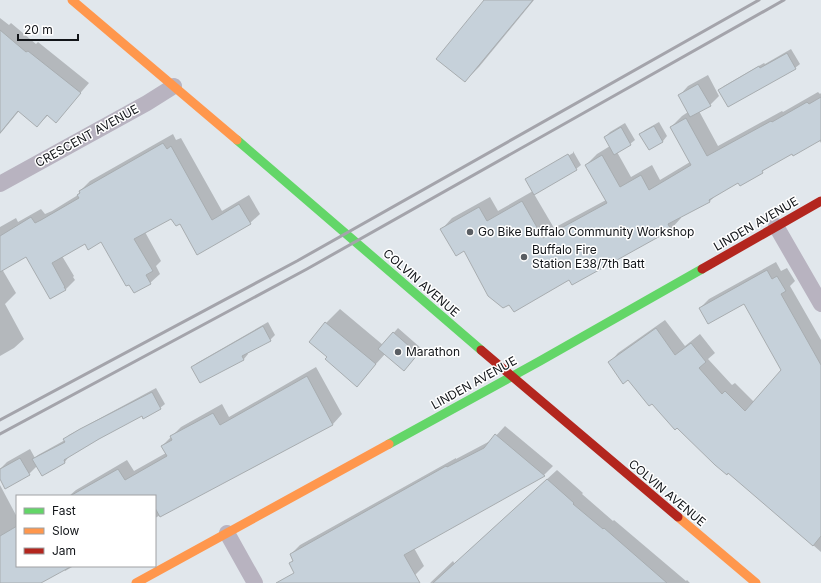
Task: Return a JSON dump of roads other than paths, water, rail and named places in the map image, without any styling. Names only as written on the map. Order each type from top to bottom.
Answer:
[{"type":"street","name":"COLVIN AVENUE","points":[[72,0],[296,190],[406,287],[756,583]]},
{"type":"street","name":"CRESCENT AVENUE","points":[[0,184],[174,86]]},
{"type":"street","name":"LINDEN AVENUE","points":[[136,583],[512,376],[821,201]]},
{"type":"street","points":[[776,226],[821,304]]},
{"type":"street","points":[[227,533],[255,583]]},
{"type":"railway","points":[[0,420],[297,261],[759,0]]},
{"type":"railway","points":[[0,434],[307,269],[784,0]]},
{"type":"place","name":"Go Bike Buffalo Community Workshop","points":[[470,232]]},
{"type":"place","name":"Buffalo Fire Station E38/7th Batt","points":[[524,257]]},
{"type":"place","name":"Marathon","points":[[398,352]]}]
